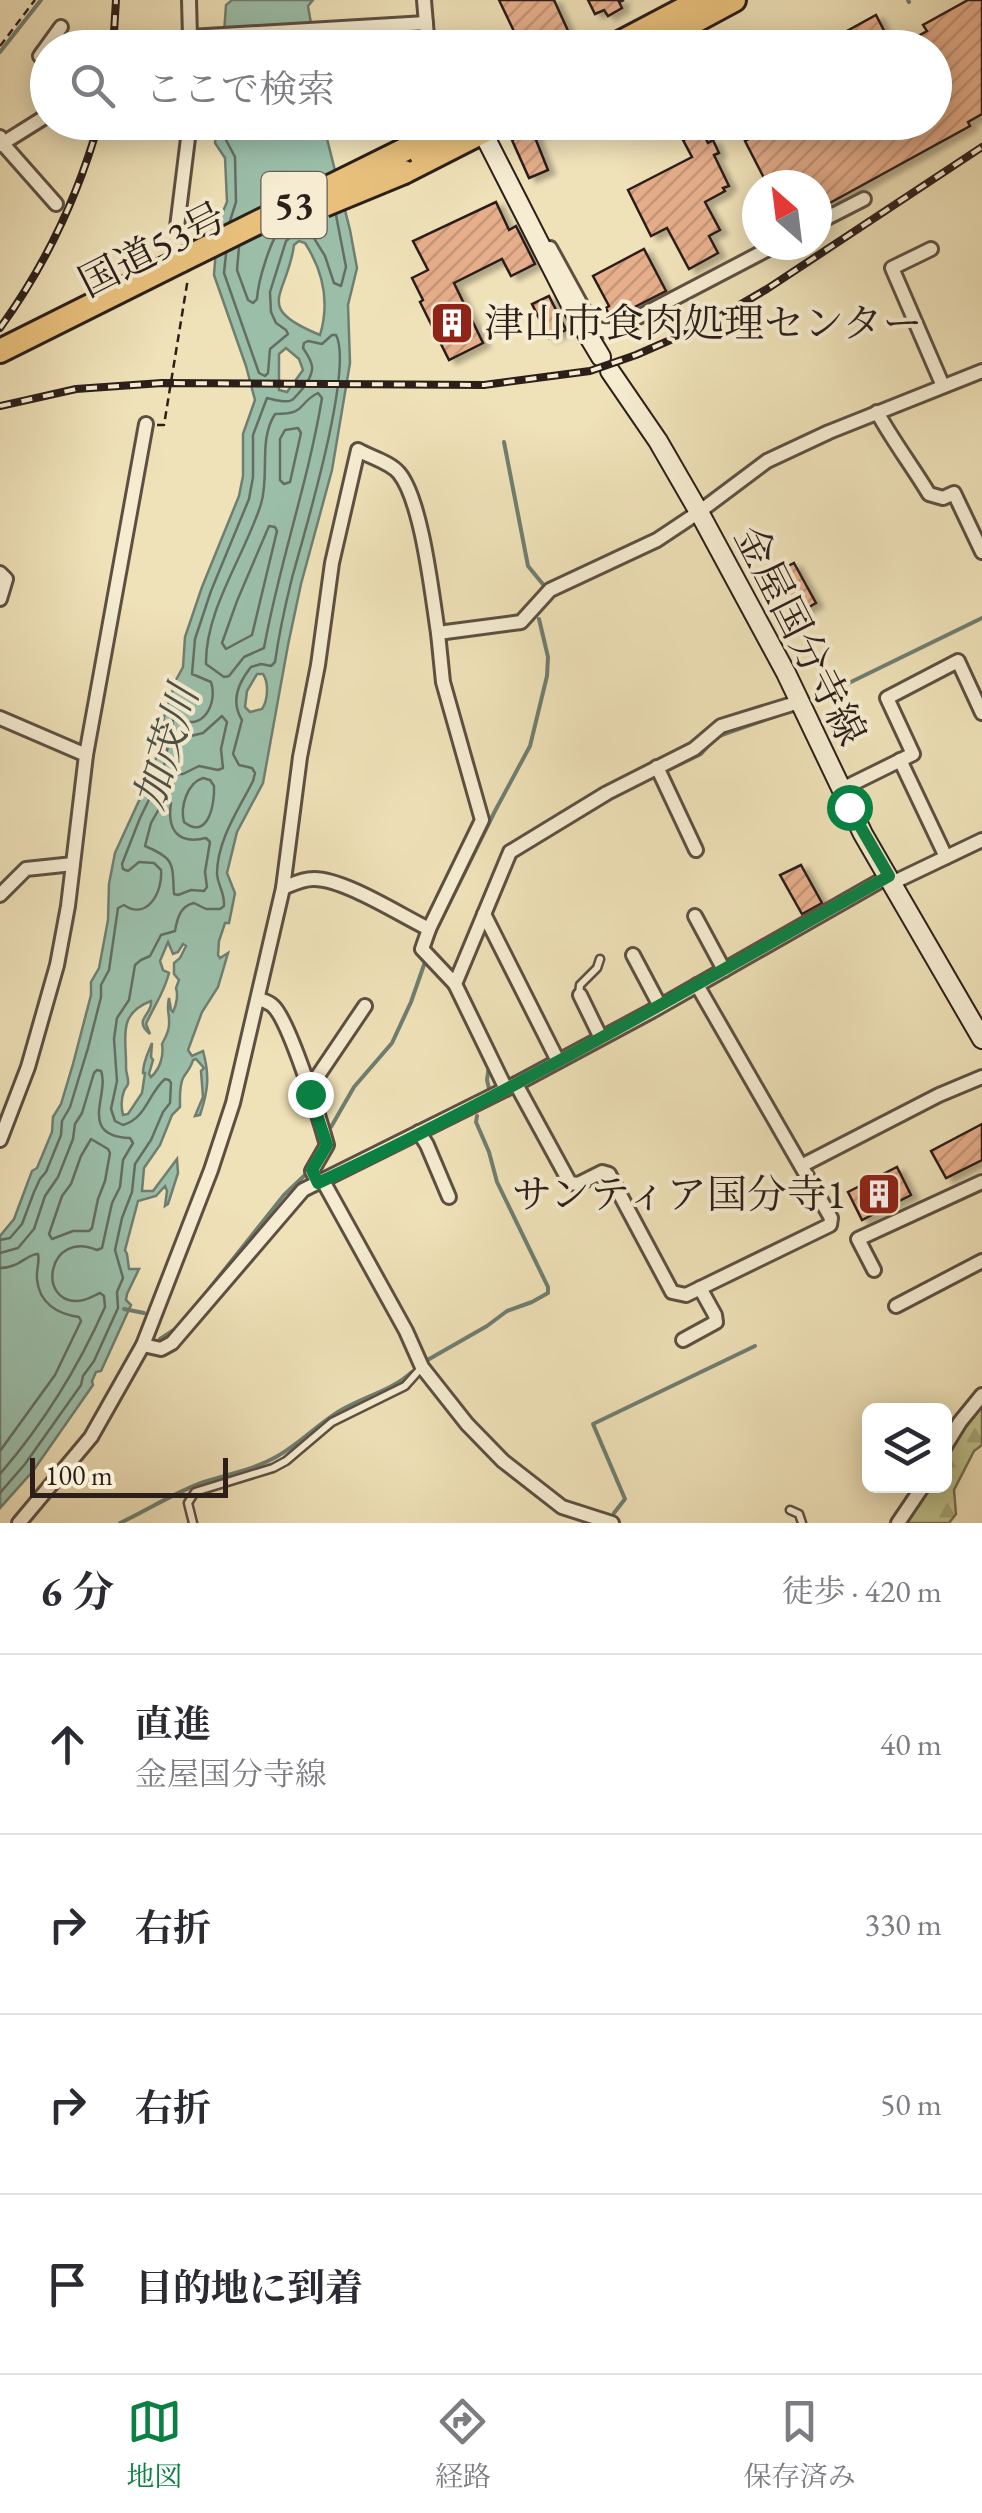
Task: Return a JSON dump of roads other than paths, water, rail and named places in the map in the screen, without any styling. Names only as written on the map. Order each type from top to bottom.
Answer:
[{"type":"highway","points":[[634,30],[702,0]]},
{"type":"highway","points":[[678,30],[734,0]]},
{"type":"highway","name":"国道53号","points":[[0,368],[41,339],[450,140]]},
{"type":"highway","name":"国道53号","points":[[0,351],[41,339]]},
{"type":"main road","name":"金屋国分寺線","points":[[489,140],[577,317],[699,512],[800,702],[863,834],[982,1039]]},
{"type":"street","points":[[189,0],[198,30]]},
{"type":"street","points":[[422,30],[424,0]]},
{"type":"street","points":[[420,24],[432,0]]},
{"type":"street","points":[[326,30],[420,24]]},
{"type":"street","points":[[30,126],[1,142],[56,204]]},
{"type":"street","points":[[177,227],[188,140]]},
{"type":"street","points":[[832,216],[864,198]]},
{"type":"street","points":[[535,232],[558,260],[592,325],[603,331],[621,326],[747,260]]},
{"type":"street","points":[[930,248],[892,268],[943,386]]},
{"type":"street","points":[[438,633],[521,622],[550,590],[656,540],[767,461],[982,371]]},
{"type":"street","points":[[877,412],[929,494],[943,498],[954,493],[982,552]]},
{"type":"street","points":[[0,1140],[28,1067],[58,965],[86,755],[146,424]]},
{"type":"street","points":[[19,1523],[91,1437],[142,1345],[233,1104],[283,888],[332,563],[358,450],[399,474],[417,512],[443,682],[482,820],[422,949],[455,984],[567,1180],[578,1184],[600,1172],[608,1173],[672,1292],[686,1295],[832,1224],[803,1166],[697,986]]},
{"type":"street","points":[[0,573],[6,579],[0,598]]},
{"type":"street","points":[[840,790],[912,754],[887,698],[958,661],[982,713]]},
{"type":"street","points":[[455,984],[510,852],[607,793],[694,749],[721,726],[800,702]]},
{"type":"street","points":[[0,718],[86,755]]},
{"type":"street","points":[[900,760],[946,857]]},
{"type":"street","points":[[658,768],[696,850]]},
{"type":"street","points":[[142,1345],[161,1349],[172,1343],[303,1190],[511,1087],[891,880],[982,840]]},
{"type":"street","points":[[0,896],[26,869],[73,864]]},
{"type":"street","points":[[283,888],[317,878],[342,885],[429,929]]},
{"type":"street","points":[[484,914],[558,1061]]},
{"type":"street","points":[[694,916],[724,970]]},
{"type":"street","points":[[633,955],[660,1006]]},
{"type":"street","points":[[580,995],[601,1038]]},
{"type":"street","points":[[259,999],[274,1006],[286,1026],[327,1145],[312,1170],[397,1314],[422,1367],[467,1424],[504,1461],[562,1508],[612,1523]]},
{"type":"street","points":[[309,1089],[365,1006]]},
{"type":"street","points":[[803,1166],[939,1095],[982,1077]]},
{"type":"street","points":[[418,1132],[449,1197]]},
{"type":"street","points":[[874,1270],[858,1239],[982,1182]]},
{"type":"street","points":[[896,1306],[982,1261]]},
{"type":"street","points":[[683,1340],[716,1322],[700,1288]]},
{"type":"street","points":[[952,1435],[982,1395]]},
{"type":"street","points":[[898,1523],[918,1493]]},
{"type":"lane","points":[[580,995],[580,985],[597,968],[600,958]]},
{"type":"lane","points":[[192,1523],[188,1502],[196,1492],[286,1461],[332,1422],[405,1386],[422,1367]]},
{"type":"lane","points":[[790,1510],[798,1514],[802,1523]]},
{"type":"water","points":[[232,0],[313,0],[308,6],[312,30],[224,30],[226,5]]},
{"type":"water","name":"加茂川","points":[[215,140],[327,140],[357,268],[348,305],[350,363],[332,470],[301,584],[263,783],[237,832],[227,873],[235,893],[218,955],[220,958],[228,953],[218,987],[202,1012],[188,1050],[192,1056],[203,1051],[207,1076],[203,1106],[200,1115],[195,1116],[203,1097],[204,1068],[196,1059],[182,1081],[180,1107],[144,1168],[142,1191],[153,1191],[177,1159],[178,1173],[168,1204],[165,1206],[165,1186],[156,1196],[138,1201],[125,1250],[129,1269],[139,1269],[127,1294],[131,1305],[93,1385],[33,1471],[0,1508],[0,1236],[14,1219],[61,1104],[91,995],[91,982],[99,968],[115,853],[154,768],[164,717],[183,667],[185,637],[239,496],[243,476],[243,434],[255,400],[214,275],[218,223],[227,202],[225,158]],"holes":[[[299,241],[305,243],[320,276],[324,299],[320,335],[299,325],[280,308],[281,289],[294,245]],[[286,348],[299,359],[303,370],[287,392],[279,390],[279,354]],[[257,674],[263,674],[266,682],[266,701],[262,709],[250,712],[245,707],[247,691]],[[168,942],[173,954],[183,944],[186,946],[174,963],[174,974],[179,980],[177,999],[173,1012],[169,998],[169,1028],[162,1044],[161,1062],[151,1077],[152,1043],[144,1065],[142,1093],[128,1114],[123,1115],[122,1097],[128,1082],[128,1020],[140,1006],[151,1001],[143,1021],[150,1034],[146,1024],[169,973],[160,961]]]},
{"type":"waterway","points":[[0,52],[41,0]]},
{"type":"waterway","points":[[504,442],[528,566],[546,588]]},
{"type":"waterway","points":[[816,699],[982,618]]},
{"type":"waterway","points":[[429,950],[530,746],[547,676],[548,657],[539,619]]},
{"type":"waterway","points":[[670,769],[701,754],[716,737],[784,713]]},
{"type":"waterway","points":[[628,789],[651,778]]},
{"type":"waterway","points":[[331,1127],[354,1087],[392,1043],[426,959]]},
{"type":"waterway","points":[[489,1065],[490,1093]]},
{"type":"waterway","points":[[424,1362],[507,1311],[548,1293],[497,1182],[477,1116]]},
{"type":"waterway","points":[[190,1313],[284,1195],[305,1175]]},
{"type":"waterway","points":[[124,1309],[144,1313]]},
{"type":"waterway","points":[[160,1339],[177,1328]]},
{"type":"waterway","points":[[614,1513],[625,1499],[593,1424],[755,1346]]},
{"type":"waterway","points":[[120,1523],[193,1486],[276,1457],[338,1412],[412,1372]]},
{"type":"railway","points":[[114,30],[116,0]]},
{"type":"railway","points":[[0,328],[32,280],[58,230],[93,140]]},
{"type":"railway","points":[[0,406],[76,389],[162,383],[484,385],[590,371],[707,324],[767,289],[982,147]]},
{"type":"place","name":"津山市食肉処理センター","points":[[452,323]]},
{"type":"place","name":"サンティア国分寺1","points":[[879,1194]]}]
